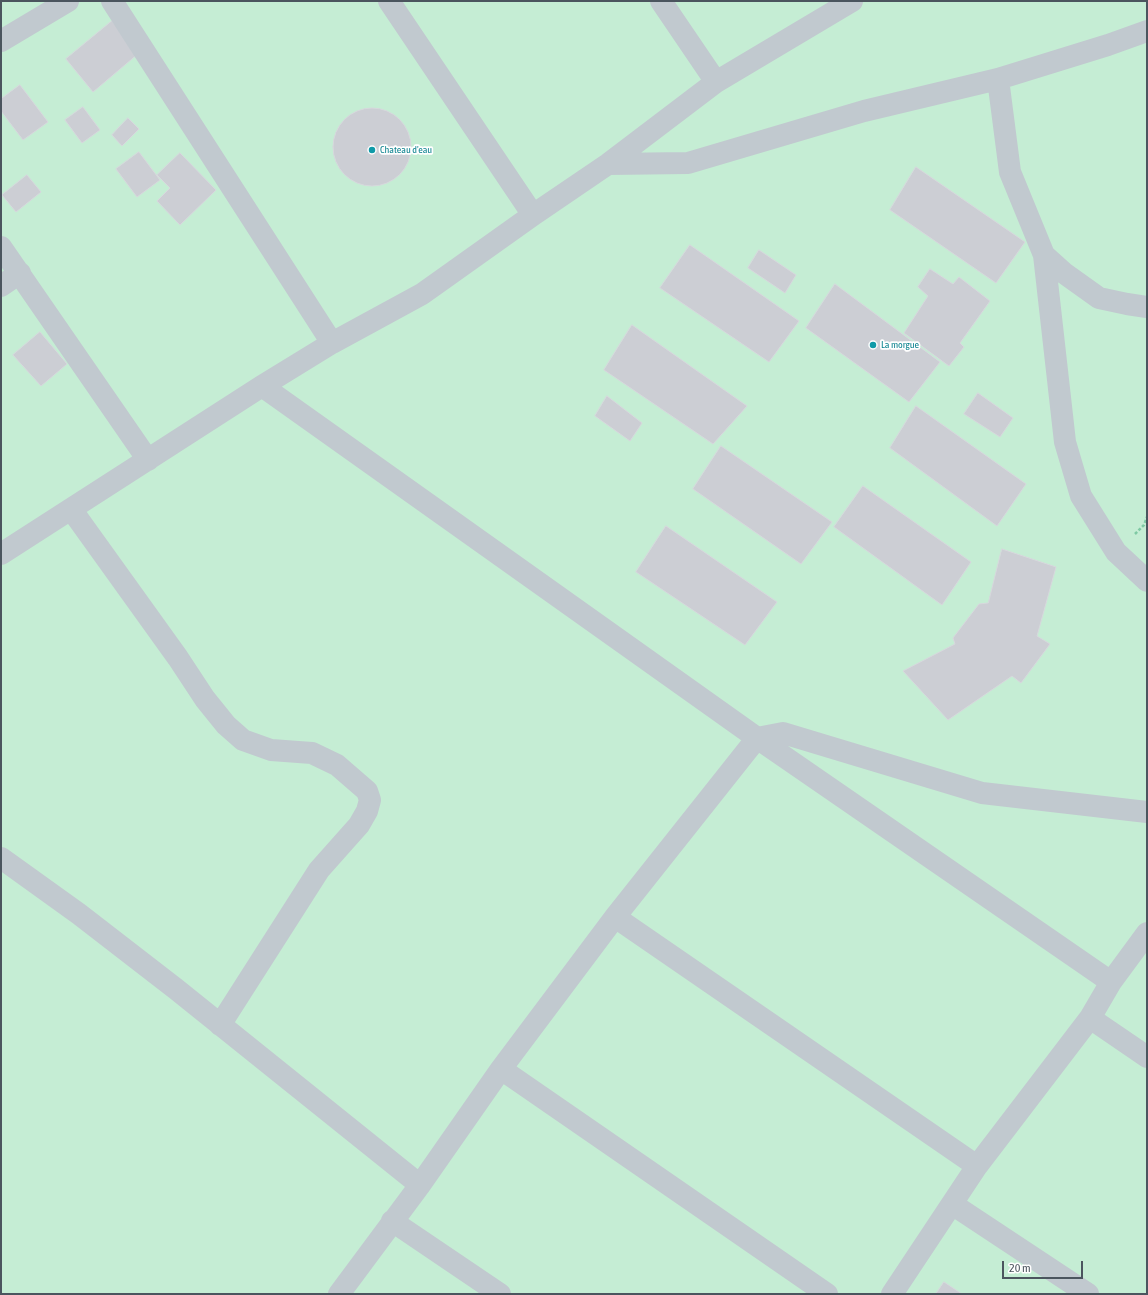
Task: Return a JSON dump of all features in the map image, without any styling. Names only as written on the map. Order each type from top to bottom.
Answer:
[{"type":"street","points":[[1,41],[68,1]]},
{"type":"street","points":[[112,1],[332,343]]},
{"type":"street","points":[[389,1],[533,215]]},
{"type":"street","points":[[661,1],[716,82]]},
{"type":"street","points":[[1,554],[262,386],[332,343],[422,294],[608,164],[716,82],[852,1]]},
{"type":"street","points":[[608,164],[688,163],[864,111],[998,79],[1108,45],[1147,31]]},
{"type":"street","points":[[998,79],[1010,172],[1044,255],[1065,442],[1082,496],[1116,552],[1147,581]]},
{"type":"street","points":[[1,247],[148,460]]},
{"type":"street","points":[[1044,255],[1064,273],[1099,298],[1147,307]]},
{"type":"street","points":[[1,286],[20,273]]},
{"type":"street","points":[[262,386],[757,738],[1111,982]]},
{"type":"street","points":[[71,509],[178,658],[205,699],[226,725],[244,740],[271,750],[312,753],[337,765],[367,791],[370,800],[367,811],[359,825],[319,870],[220,1024]]},
{"type":"street","points":[[340,1294],[392,1221],[420,1185],[501,1070],[615,917],[757,738],[783,733],[982,792],[1147,812]]},
{"type":"street","points":[[1,858],[79,914],[220,1024],[420,1185]]},
{"type":"street","points":[[615,917],[977,1166]]},
{"type":"street","points":[[892,1294],[977,1166],[1090,1018],[1111,982],[1147,933]]},
{"type":"street","points":[[1090,1018],[1147,1057]]},
{"type":"street","points":[[501,1070],[826,1294]]},
{"type":"street","points":[[952,1204],[1088,1294]]},
{"type":"street","points":[[392,1221],[500,1294]]},
{"type":"green space","points":[[1,1],[1147,1],[1147,1294],[1,1294]]},
{"type":"building","points":[[112,21],[139,53],[93,92],[66,59]]},
{"type":"building","points":[[20,85],[48,122],[23,140],[1,111],[1,99]]},
{"type":"building","points":[[83,107],[100,130],[82,143],[65,120]]},
{"type":"building","name":"Chateau d'eau","points":[[372,108],[387,111],[394,115],[404,125],[408,132],[411,147],[408,162],[404,169],[394,179],[387,183],[372,186],[357,183],[350,179],[340,169],[336,162],[333,147],[336,132],[340,125],[350,115],[357,111]]},
{"type":"building","points":[[128,118],[139,129],[122,146],[112,135]]},
{"type":"building","points":[[139,152],[160,180],[137,197],[116,169]]},
{"type":"building","points":[[180,153],[216,190],[180,225],[157,201],[170,188],[157,175]]},
{"type":"building","points":[[916,167],[1025,242],[996,283],[890,210]]},
{"type":"building","points":[[27,175],[41,192],[16,212],[2,195]]},
{"type":"building","points":[[690,245],[799,321],[769,362],[660,288]]},
{"type":"building","points":[[759,250],[796,275],[785,293],[748,268]]},
{"type":"building","points":[[930,269],[953,284],[959,277],[990,301],[960,343],[964,347],[949,366],[904,333],[928,296],[918,287]]},
{"type":"building","name":"La morgue","points":[[835,284],[940,362],[909,402],[806,328]]},
{"type":"building","points":[[632,325],[747,406],[713,444],[604,370]]},
{"type":"building","points":[[40,332],[67,364],[41,386],[13,355]]},
{"type":"building","points":[[978,393],[1013,418],[1000,437],[964,414]]},
{"type":"building","points":[[607,396],[642,423],[630,441],[595,416]]},
{"type":"building","points":[[916,406],[1026,484],[997,526],[890,448]]},
{"type":"building","points":[[721,446],[832,522],[801,564],[693,489]]},
{"type":"building","points":[[863,486],[971,562],[942,605],[834,527]]},
{"type":"building","points":[[666,526],[777,602],[745,645],[636,572]]},
{"type":"building","points":[[1002,549],[1056,567],[1037,636],[1050,644],[1021,683],[1012,676],[948,720],[903,671],[955,644],[953,638],[979,604],[988,603]]},
{"type":"building","points":[[944,1282],[962,1294],[936,1294]]},
{"type":"place","name":"Chateau d'eau","points":[[372,150]]},
{"type":"place","name":"La morgue","points":[[873,345]]}]
